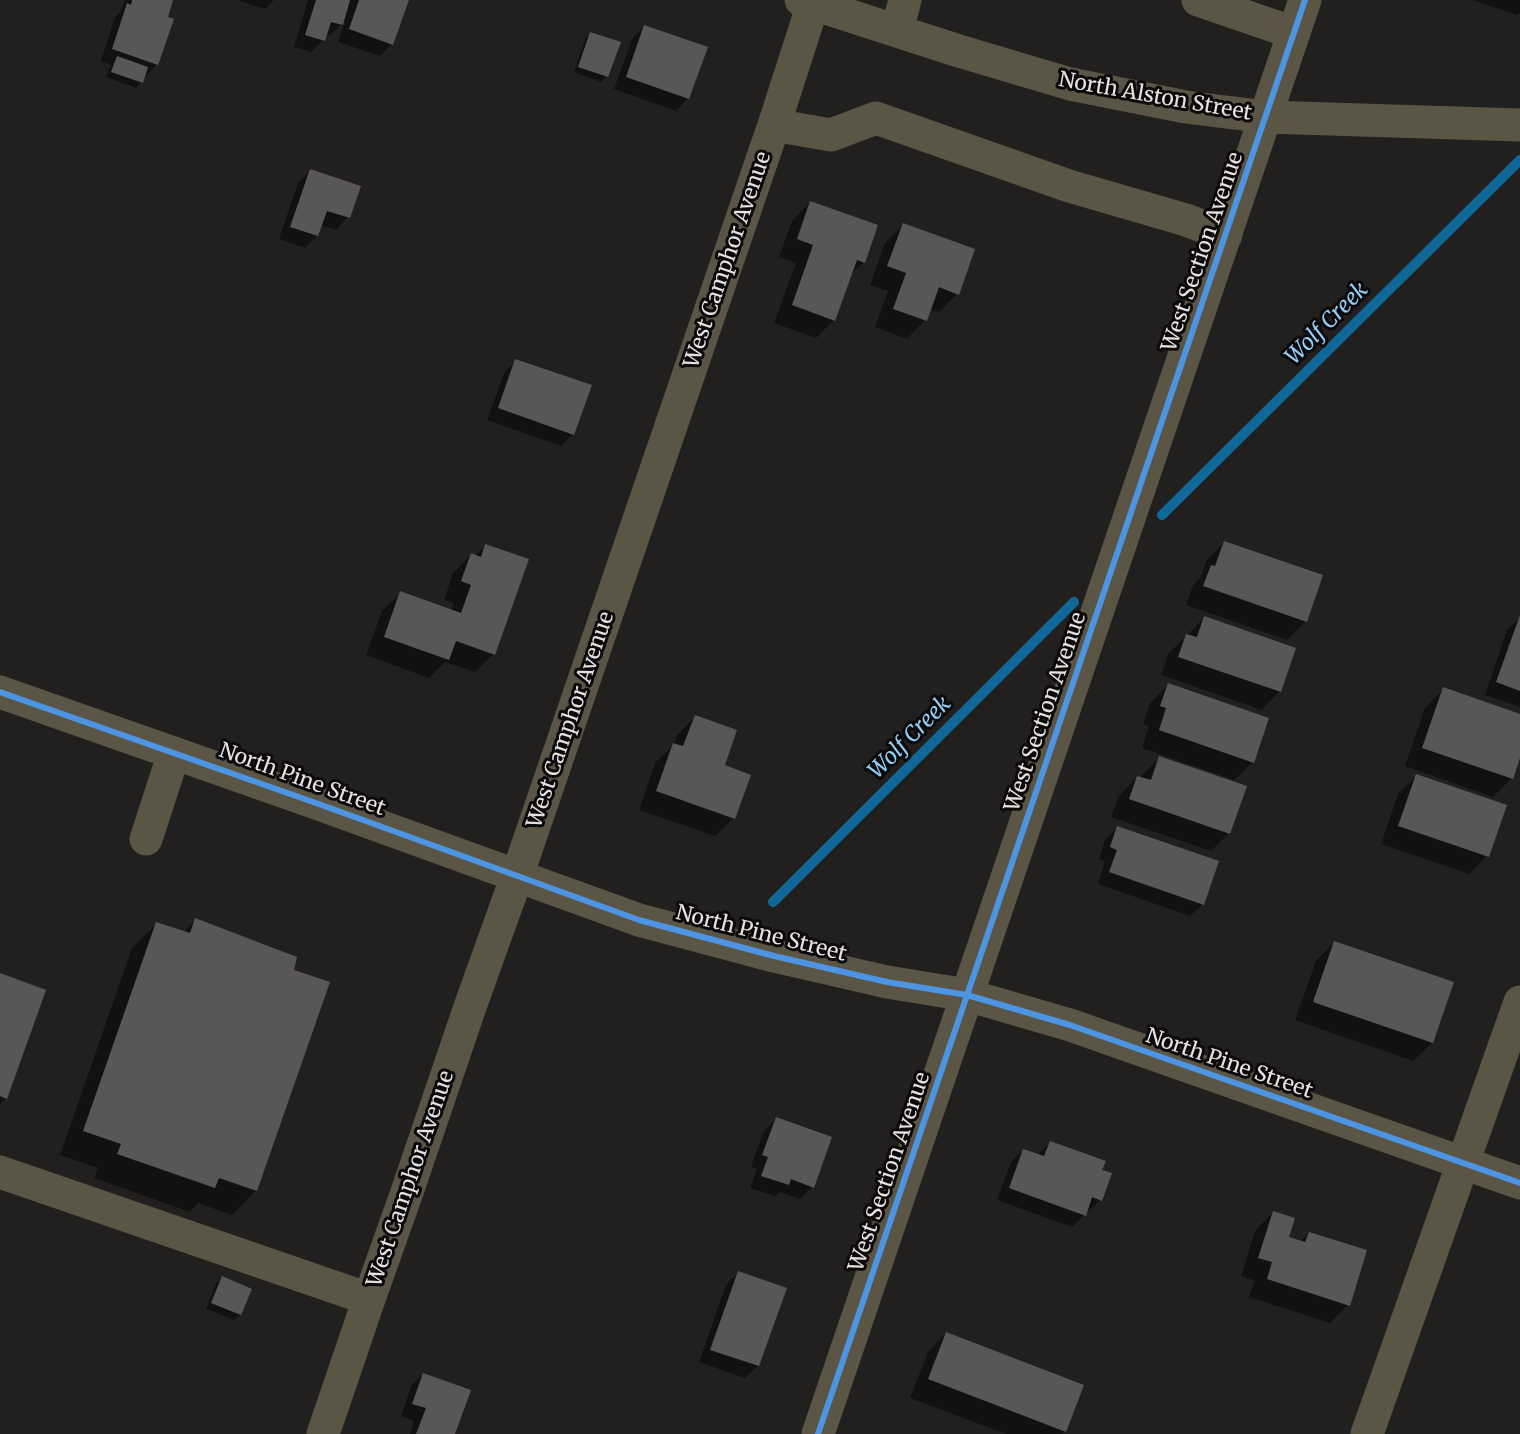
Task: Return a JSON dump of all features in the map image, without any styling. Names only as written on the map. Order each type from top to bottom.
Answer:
[{"type":"street","points":[[897,32],[905,0]]},
{"type":"street","points":[[1198,0],[1294,33]]},
{"type":"street","name":"West Section Avenue","points":[[818,1434],[1305,0]]},
{"type":"street","name":"North Alston Street","points":[[807,2],[897,32],[1070,84],[1186,107],[1266,117],[1520,125]]},
{"type":"street","name":"West Camphor Avenue","points":[[323,1434],[471,1004],[518,876],[774,125],[807,2]]},
{"type":"street","points":[[774,125],[831,135],[876,118],[1069,186],[1186,220],[1226,235]]},
{"type":"street","name":"North Pine Street","points":[[0,692],[639,920],[774,956],[887,982],[968,995],[1070,1025],[1520,1183]]},
{"type":"street","points":[[146,839],[174,753]]},
{"type":"street","points":[[1367,1434],[1520,1002]]},
{"type":"street","points":[[0,1172],[369,1299]]},
{"type":"building","points":[[132,0],[173,0],[168,17],[174,19],[158,65],[112,49],[127,3],[131,5]]},
{"type":"building","points":[[316,0],[350,0],[343,25],[331,22],[325,41],[305,35]]},
{"type":"building","points":[[359,0],[409,0],[393,45],[349,29]]},
{"type":"building","points":[[644,25],[708,47],[689,99],[626,77]]},
{"type":"building","points":[[590,32],[621,42],[608,77],[578,67]]},
{"type":"building","points":[[117,56],[148,67],[143,83],[111,72]]},
{"type":"building","points":[[310,169],[361,186],[350,218],[327,211],[318,236],[290,227]]},
{"type":"building","points":[[810,201],[878,225],[865,263],[857,260],[835,321],[792,305],[813,245],[797,239]]},
{"type":"building","points":[[903,223],[975,249],[959,295],[939,287],[927,321],[893,309],[906,273],[887,266]]},
{"type":"building","points":[[515,359],[592,385],[574,435],[498,408]]},
{"type":"building","points":[[1224,541],[1323,575],[1307,622],[1203,586],[1211,565],[1215,566]]},
{"type":"building","points":[[485,544],[529,559],[495,655],[456,641],[449,660],[384,637],[400,591],[461,613],[471,585],[461,581],[471,553],[481,557]]},
{"type":"building","points":[[1520,615],[1520,691],[1496,682]]},
{"type":"building","points":[[1204,616],[1296,648],[1281,692],[1178,657],[1186,634],[1197,637]]},
{"type":"building","points":[[1168,683],[1269,718],[1254,763],[1159,730],[1166,708],[1160,706]]},
{"type":"building","points":[[1443,687],[1520,714],[1520,758],[1513,779],[1422,748]]},
{"type":"building","points":[[695,715],[737,730],[725,765],[751,775],[735,819],[656,791],[673,743],[683,746]]},
{"type":"building","points":[[1159,756],[1247,786],[1230,834],[1129,799],[1137,776],[1151,780]]},
{"type":"building","points":[[1416,774],[1507,805],[1489,857],[1398,826]]},
{"type":"building","points":[[1117,826],[1219,861],[1204,905],[1109,872],[1117,850],[1110,847]]},
{"type":"building","points":[[195,918],[297,957],[294,970],[330,982],[257,1191],[219,1178],[215,1188],[117,1154],[121,1144],[83,1131],[156,922],[190,933]]},
{"type":"building","points":[[1334,941],[1454,982],[1433,1043],[1313,1002]]},
{"type":"building","points":[[0,973],[46,990],[7,1099],[0,1096]]},
{"type":"building","points":[[776,1117],[832,1137],[814,1188],[791,1179],[789,1185],[761,1176],[768,1157],[762,1155]]},
{"type":"building","points":[[1050,1141],[1106,1161],[1102,1170],[1112,1173],[1102,1201],[1092,1197],[1086,1216],[1009,1188],[1023,1149],[1044,1156]]},
{"type":"building","points":[[1273,1211],[1295,1218],[1289,1237],[1305,1242],[1309,1232],[1367,1250],[1350,1306],[1267,1279],[1272,1262],[1258,1258]]},
{"type":"building","points":[[738,1271],[787,1288],[759,1366],[710,1350]]},
{"type":"building","points":[[222,1276],[252,1289],[241,1315],[211,1303]]},
{"type":"building","points":[[946,1332],[1084,1385],[1066,1432],[928,1379]]},
{"type":"building","points":[[423,1373],[471,1390],[455,1434],[416,1434],[426,1408],[412,1404]]},
{"type":"waterway","name":"Wolf Creek","points":[[1162,515],[1520,160]]},
{"type":"waterway","name":"Wolf Creek","points":[[773,902],[1074,602]]},
{"type":"cycle path","points":[[818,1434],[1305,0]]},
{"type":"cycle path","points":[[0,692],[639,920],[774,956],[887,982],[967,995],[1070,1025],[1520,1183]]}]
